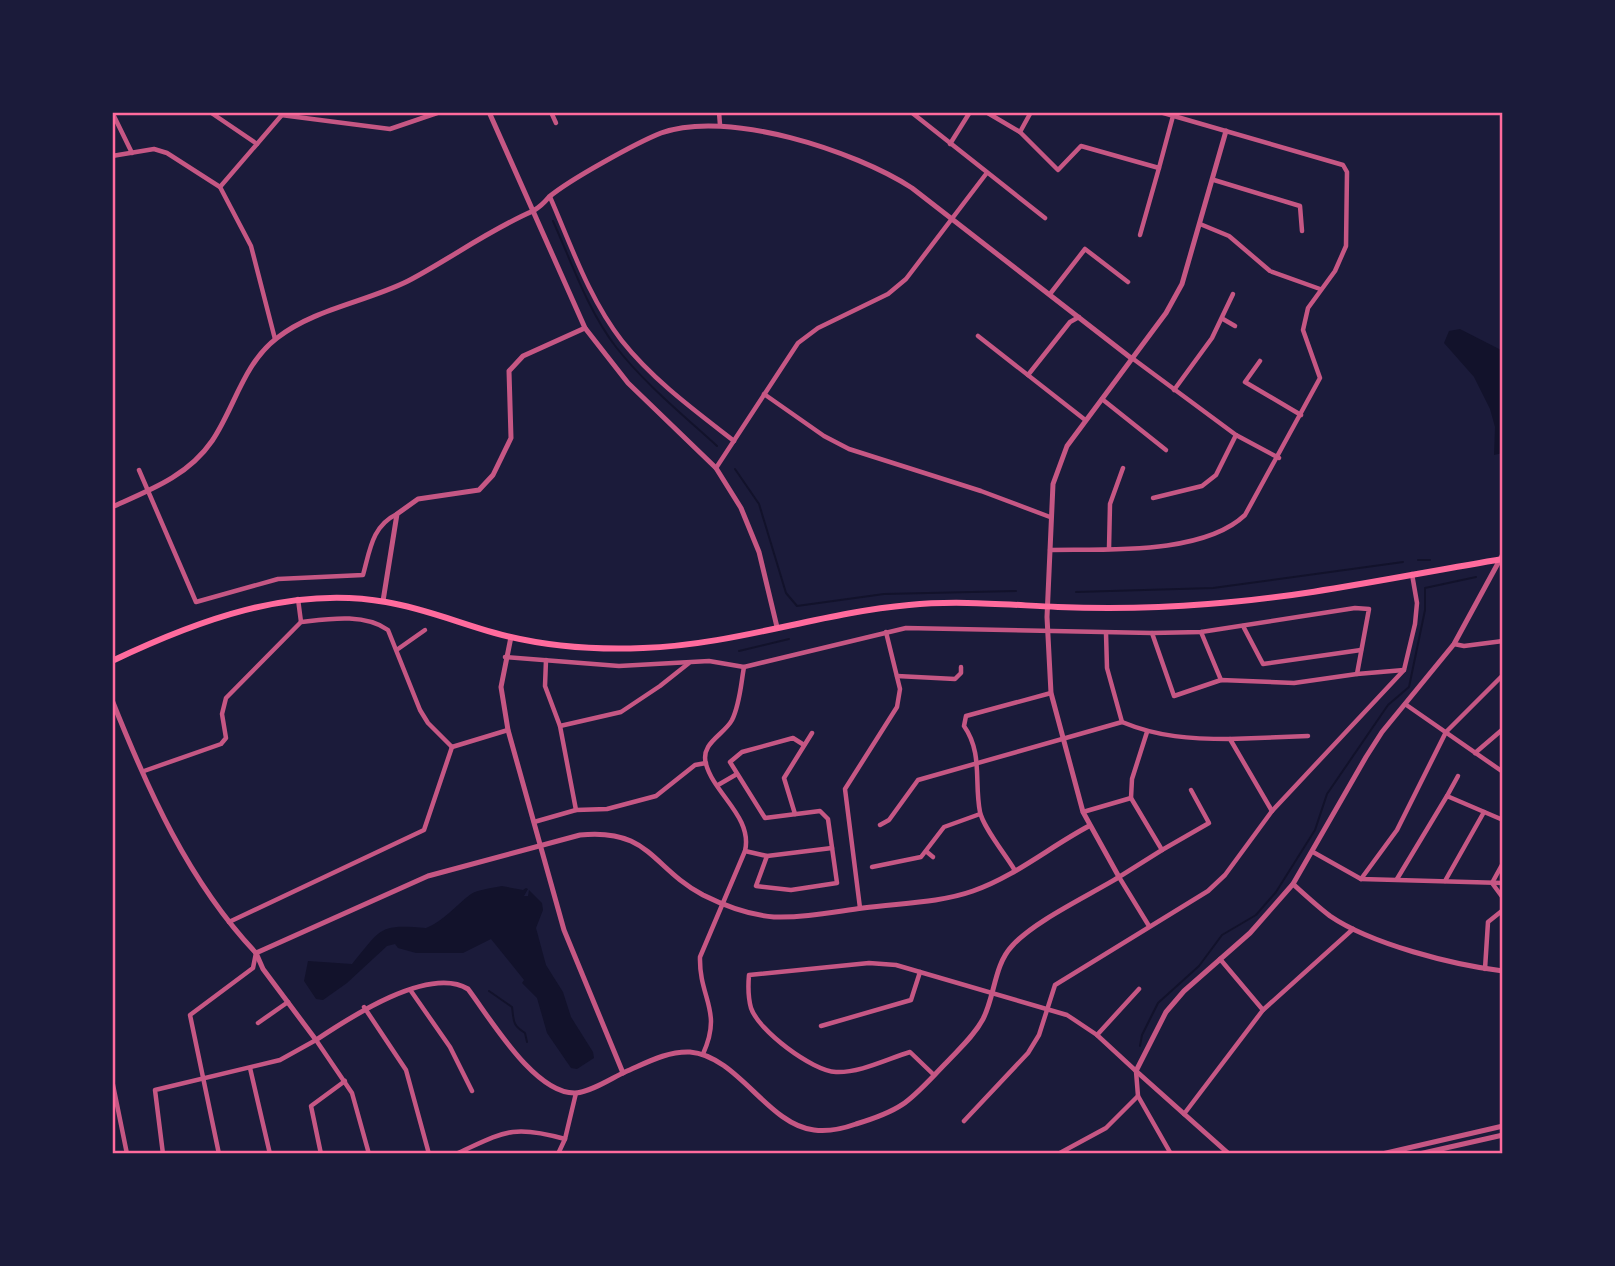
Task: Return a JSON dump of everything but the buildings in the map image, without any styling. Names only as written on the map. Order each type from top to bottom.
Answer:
[{"type":"main road","points":[[112,661],[214,620],[254,607],[298,599],[332,597],[383,601],[511,637],[580,647],[642,648],[709,643],[828,615],[915,604],[1207,604],[1502,558]]},
{"type":"street","points":[[112,112],[132,153]]},
{"type":"street","points":[[210,112],[257,144]]},
{"type":"street","points":[[220,187],[281,114],[390,129],[440,112]]},
{"type":"street","points":[[489,112],[585,328],[628,383],[716,468],[741,508],[759,552],[777,627]]},
{"type":"street","points":[[551,112],[556,123]]},
{"type":"street","points":[[719,112],[720,125]]},
{"type":"street","points":[[911,112],[1045,218]]},
{"type":"street","points":[[950,144],[970,112]]},
{"type":"street","points":[[986,112],[1020,132],[1058,170],[1081,146],[1158,168]]},
{"type":"street","points":[[1020,132],[1031,112]]},
{"type":"street","points":[[1050,550],[1141,550],[1234,527],[1245,515],[1279,458],[1320,379],[1303,330],[1308,308],[1335,271],[1346,246],[1347,172],[1343,165],[1160,112]]},
{"type":"street","points":[[1140,235],[1173,116]]},
{"type":"street","points":[[112,506],[173,479],[201,455],[214,439],[246,374],[275,339],[312,319],[407,281],[533,211],[550,197],[638,143],[663,132],[720,125],[859,158],[902,182],[1174,390],[1236,435],[1279,458]]},
{"type":"street","points":[[1149,926],[1083,812],[1051,693],[1047,631],[1053,484],[1059,461],[1084,419],[1166,313],[1182,284],[1226,131]]},
{"type":"street","points":[[112,156],[154,149],[167,153],[220,187],[251,246],[275,339]]},
{"type":"street","points":[[716,468],[798,343],[818,328],[888,294],[905,279],[986,174]]},
{"type":"street","points":[[1214,180],[1300,206],[1302,232]]},
{"type":"street","points":[[550,197],[595,297],[621,339],[681,400],[734,441]]},
{"type":"street","points":[[1200,224],[1229,236],[1270,271],[1320,289]]},
{"type":"street","points":[[1050,294],[1085,249],[1128,282]]},
{"type":"street","points":[[1174,390],[1223,319],[1233,294]]},
{"type":"street","points":[[1028,375],[1070,322],[1079,317]]},
{"type":"street","points":[[1223,319],[1235,326]]},
{"type":"street","points":[[139,470],[150,490],[196,602],[278,579],[363,575],[374,534],[387,519],[418,499],[480,490],[493,475],[511,438],[509,371],[523,356],[585,328]]},
{"type":"street","points":[[978,336],[1084,419]]},
{"type":"street","points":[[1260,361],[1245,382],[1301,415]]},
{"type":"street","points":[[764,394],[824,436],[849,449],[981,491],[1050,517]]},
{"type":"street","points":[[1101,398],[1166,450]]},
{"type":"street","points":[[1153,498],[1202,486],[1209,481],[1216,475],[1236,435]]},
{"type":"street","points":[[1109,549],[1110,504],[1123,468]]},
{"type":"street","points":[[383,601],[397,514]]},
{"type":"street","points":[[1171,1154],[1138,1096],[1136,1071],[1166,1012],[1250,933],[1293,884],[1366,757],[1454,644],[1502,558]]},
{"type":"street","points":[[964,1121],[1028,1054],[1040,1035],[1055,985],[1208,891],[1225,875],[1272,811],[1404,670],[1417,603],[1412,573]]},
{"type":"street","points":[[298,599],[301,622]]},
{"type":"street","points":[[505,657],[620,666],[709,661],[744,667],[906,628],[1201,632],[1343,610],[1369,609],[1357,674]]},
{"type":"street","points":[[144,771],[221,744],[226,737],[222,714],[226,698],[301,622],[369,620],[388,630],[398,649],[420,710],[428,723],[452,747]]},
{"type":"street","points":[[1243,626],[1263,664],[1361,650]]},
{"type":"street","points":[[398,649],[425,630]]},
{"type":"street","points":[[860,908],[843,786],[897,707],[900,689],[886,632]]},
{"type":"street","points":[[1106,632],[1107,668],[1122,722]]},
{"type":"street","points":[[1201,632],[1221,680]]},
{"type":"street","points":[[1152,633],[1174,696],[1221,680],[1294,683],[1404,670]]},
{"type":"street","points":[[511,637],[501,687],[508,730],[576,964],[623,1073]]},
{"type":"street","points":[[1454,644],[1464,646],[1503,641]]},
{"type":"street","points":[[546,660],[545,686],[560,726],[576,810]]},
{"type":"street","points":[[560,726],[621,712],[690,662]]},
{"type":"street","points":[[703,1055],[713,1024],[699,970],[699,957],[745,851],[747,837],[706,763],[706,749],[732,721],[744,667]]},
{"type":"street","points":[[897,676],[946,677],[955,680],[961,673],[961,667]]},
{"type":"street","points":[[1361,879],[1397,830],[1446,732],[1503,675]]},
{"type":"street","points":[[1014,869],[980,814],[978,764],[971,737],[964,726],[966,716],[1051,693]]},
{"type":"street","points":[[112,700],[167,827],[189,866],[229,922],[256,953],[263,969],[345,1081],[356,1104],[369,1154]]},
{"type":"street","points":[[1405,704],[1503,772]]},
{"type":"street","points":[[112,720],[119,717]]},
{"type":"street","points":[[880,825],[889,820],[918,780],[1122,722],[1147,733],[1184,739],[1308,736]]},
{"type":"street","points":[[1475,753],[1503,729]]},
{"type":"street","points":[[452,747],[508,730]]},
{"type":"street","points":[[794,814],[784,778],[812,733]]},
{"type":"street","points":[[1147,733],[1132,779],[1131,798],[1162,850]]},
{"type":"street","points":[[767,856],[756,886],[791,890],[837,883],[828,819],[820,811],[765,818],[730,762],[742,752],[793,738],[804,745]]},
{"type":"street","points":[[1230,739],[1272,811]]},
{"type":"street","points":[[229,922],[424,830],[452,747]]},
{"type":"street","points":[[534,822],[576,810],[607,809],[656,796],[695,765],[706,763]]},
{"type":"street","points":[[718,785],[737,774]]},
{"type":"street","points":[[1397,879],[1458,776]]},
{"type":"street","points":[[163,1154],[155,1090],[297,1054],[364,1007],[443,981],[458,983],[468,989],[526,1065],[544,1080],[576,1093],[676,1052],[703,1055],[722,1065],[785,1117],[811,1130],[840,1129],[892,1113],[911,1100],[973,1035],[993,993],[1001,963],[1012,946],[1209,823],[1191,790]]},
{"type":"street","points":[[1447,796],[1503,820]]},
{"type":"street","points":[[1083,812],[1131,798]]},
{"type":"street","points":[[1445,881],[1484,812]]},
{"type":"street","points":[[872,867],[909,860],[927,852],[944,827],[980,814]]},
{"type":"street","points":[[256,953],[392,890],[449,870],[602,832],[626,837],[645,847],[699,892],[721,904],[772,917],[802,917],[948,898],[974,890],[1089,825]]},
{"type":"street","points":[[745,851],[767,856],[832,848]]},
{"type":"street","points":[[927,852],[933,857]]},
{"type":"street","points":[[1313,852],[1361,879],[1503,883]]},
{"type":"street","points":[[1492,883],[1503,863]]},
{"type":"street","points":[[1492,883],[1503,898]]},
{"type":"street","points":[[1293,884],[1331,916],[1353,929],[1427,955],[1503,971]]},
{"type":"street","points":[[1485,969],[1488,922],[1503,910]]},
{"type":"street","points":[[1184,1114],[1263,1010],[1353,929]]},
{"type":"street","points":[[219,1154],[190,1015],[253,968],[256,953]]},
{"type":"street","points":[[1220,959],[1263,1010]]},
{"type":"street","points":[[934,1075],[910,1052],[851,1070],[835,1072],[818,1068],[760,1024],[751,1009],[749,975],[869,963],[896,965],[1067,1015],[1097,1035],[1229,1154]]},
{"type":"street","points":[[821,1026],[911,1000],[920,972]]},
{"type":"street","points":[[1097,1035],[1139,989]]},
{"type":"street","points":[[411,991],[450,1047],[472,1091]]},
{"type":"street","points":[[258,1023],[288,1002]]},
{"type":"street","points":[[364,1007],[406,1070],[429,1154]]},
{"type":"street","points":[[250,1068],[270,1154]]},
{"type":"street","points":[[112,1080],[127,1154]]},
{"type":"street","points":[[321,1154],[311,1106],[345,1081]]},
{"type":"street","points":[[558,1154],[565,1139],[576,1093]]},
{"type":"street","points":[[1058,1154],[1106,1128],[1138,1096]]},
{"type":"street","points":[[1382,1154],[1411,1151],[1503,1126]]},
{"type":"street","points":[[456,1154],[505,1132],[519,1129],[565,1139]]},
{"type":"street","points":[[1419,1154],[1503,1135]]},
{"type":"shaded area","points":[[1460,329],[1503,351],[1503,453],[1494,455],[1495,427],[1490,409],[1474,377],[1444,343],[1449,331]]},
{"type":"shaded area","points":[[502,886],[523,890],[526,888],[528,889],[524,896],[528,896],[529,890],[542,903],[543,910],[536,928],[546,965],[563,992],[571,1017],[593,1052],[594,1058],[577,1069],[571,1068],[547,1033],[537,998],[522,983],[524,980],[491,939],[463,953],[416,953],[398,948],[395,944],[387,946],[347,983],[323,1000],[316,999],[304,981],[308,961],[352,964],[382,931],[398,927],[426,928],[471,894]]},
{"type":"waterway","points":[[553,221],[589,302],[616,347],[652,386],[717,446]]},
{"type":"waterway","points":[[735,469],[759,504],[786,593],[797,606],[884,594],[1016,591]]},
{"type":"waterway","points":[[1418,560],[1430,560]]},
{"type":"waterway","points":[[1076,592],[1213,588],[1403,562]]},
{"type":"waterway","points":[[1140,1046],[1142,1035],[1158,1003],[1199,966],[1222,935],[1256,915],[1276,892],[1315,830],[1327,794],[1388,705],[1409,687],[1425,610],[1425,588],[1476,577]]},
{"type":"waterway","points":[[739,651],[789,639]]},
{"type":"waterway","points":[[489,991],[512,1007],[514,1022],[525,1033],[527,1042]]}]
